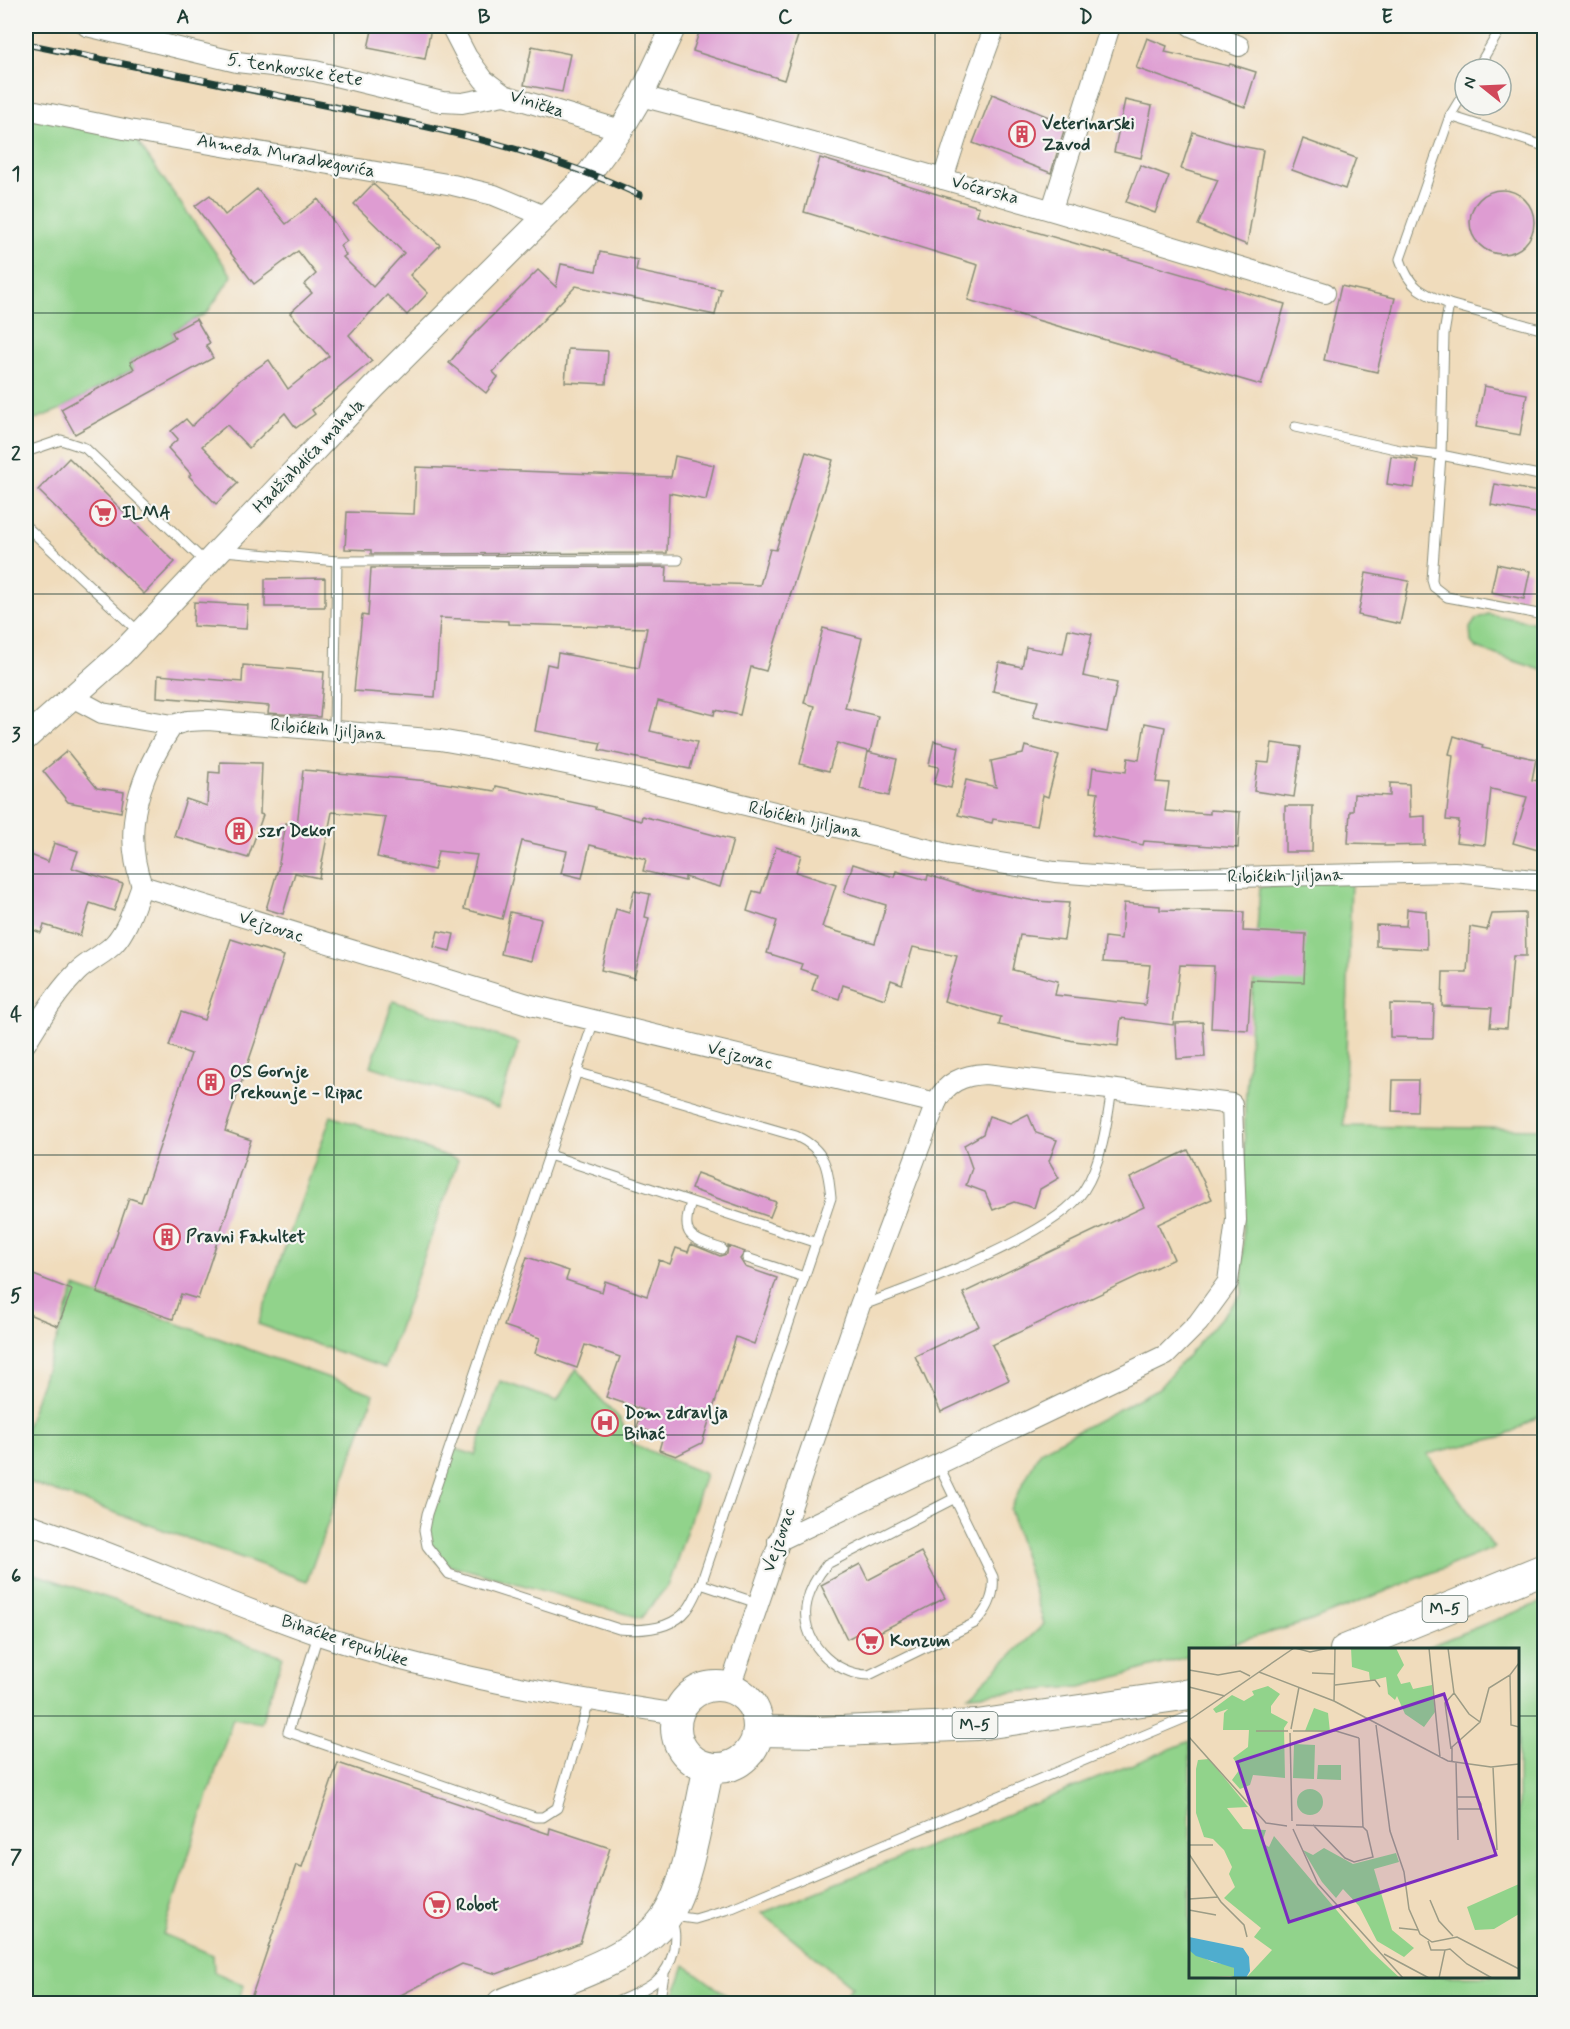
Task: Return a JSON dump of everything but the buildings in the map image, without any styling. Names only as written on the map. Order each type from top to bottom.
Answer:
[{"type":"main road","name":"M-5","points":[[1350,1648],[1545,1569]]},
{"type":"main road","points":[[717,1685],[730,1688],[742,1694],[752,1704],[757,1717],[758,1731],[755,1744],[747,1756],[729,1766],[709,1767],[696,1762],[685,1753],[678,1742],[676,1728],[678,1714],[684,1702],[693,1693],[717,1685]]},
{"type":"main road","name":"M-5","points":[[758,1731],[819,1732],[977,1725],[1189,1694]]},
{"type":"main road","points":[[502,2004],[626,1953],[653,1933],[668,1916],[685,1871],[709,1767]]},
{"type":"street","name":"5. tenkovske čete","points":[[87,26],[237,62],[275,69],[315,71],[442,102],[462,103],[504,95]]},
{"type":"street","name":"Vinička","points":[[451,26],[467,57],[484,80],[504,95],[621,130]]},
{"type":"street","name":"Hadžiabdića mahala","points":[[26,738],[74,698],[141,634],[543,216],[590,172],[621,130],[641,96],[674,26]]},
{"type":"street","points":[[943,179],[995,26]]},
{"type":"street","points":[[1052,209],[1110,26]]},
{"type":"street","points":[[1191,26],[1209,31],[1239,46]]},
{"type":"street","name":"Voćarska","points":[[641,96],[784,133],[1052,209],[1325,293]]},
{"type":"street","name":"Ahmeda Muradbegovića","points":[[26,109],[129,130],[453,184],[494,195],[543,216]]},
{"type":"street","name":"Ribićkih ljiljana","points":[[74,698],[102,713],[173,725],[188,721],[208,720],[440,740],[643,780],[951,855],[1055,872],[1148,879],[1454,872],[1545,881]]},
{"type":"street","points":[[26,1043],[38,1021],[75,974],[93,958],[113,946],[126,927],[142,886],[134,864],[131,834],[135,807],[158,749],[173,725]]},
{"type":"street","name":"Vejzovac","points":[[142,886],[391,964],[594,1020],[936,1103],[860,1305],[730,1688]]},
{"type":"street","points":[[778,1541],[1166,1355],[1198,1323],[1228,1282],[1236,1220],[1232,1104],[986,1074],[972,1075],[943,1090],[936,1103]]},
{"type":"street","name":"Bihaćke republike","points":[[26,1523],[318,1635],[453,1673],[589,1701],[678,1714]]},
{"type":"lane","points":[[1484,57],[1502,26]]},
{"type":"lane","points":[[1453,111],[1400,259],[1405,276],[1415,288],[1449,304],[1545,330]]},
{"type":"lane","points":[[1450,116],[1545,146]]},
{"type":"lane","points":[[1449,304],[1444,334],[1441,455],[1432,580],[1434,587],[1448,597],[1545,615]]},
{"type":"lane","points":[[1295,427],[1400,450],[1441,455],[1545,476]]},
{"type":"lane","points":[[26,452],[61,440],[85,448],[213,557],[337,561],[678,560]]},
{"type":"lane","points":[[26,526],[141,634]]},
{"type":"lane","points":[[334,731],[337,561]]},
{"type":"lane","points":[[576,1072],[796,1136],[813,1144],[823,1158],[829,1178],[831,1198],[817,1243],[701,1584],[687,1610],[673,1621],[640,1631],[619,1629],[449,1574],[427,1546],[424,1530],[427,1514],[549,1155],[576,1072],[594,1020]]},
{"type":"lane","points":[[860,1305],[943,1276],[1033,1232],[1070,1207],[1084,1190],[1105,1134],[1112,1089]]},
{"type":"lane","points":[[549,1155],[598,1169],[691,1203],[817,1243]]},
{"type":"lane","points":[[691,1203],[685,1223],[688,1232],[694,1239],[722,1249]]},
{"type":"lane","points":[[747,1258],[804,1277]]},
{"type":"lane","points":[[938,1464],[955,1498],[993,1577],[994,1588],[984,1613],[975,1623],[868,1675],[853,1675],[840,1669],[815,1645],[808,1626],[807,1599],[816,1578],[826,1564],[955,1498]]},
{"type":"lane","points":[[701,1584],[757,1603]]},
{"type":"lane","points":[[318,1635],[288,1732],[535,1817],[543,1817],[557,1808],[589,1701]]},
{"type":"lane","points":[[668,1916],[695,1919],[732,1908],[1189,1717]]},
{"type":"lane","points":[[659,2004],[664,1975],[671,1962],[676,1938],[674,1924],[668,1916]]},
{"type":"lane","points":[[612,2004],[644,1990],[664,1975]]},
{"type":"green space","points":[[26,109],[129,130],[232,276],[207,313],[172,332],[175,338],[130,362],[134,369],[61,409],[26,423]]},
{"type":"green space","points":[[1488,614],[1544,624],[1544,671],[1476,648],[1471,642],[1470,628],[1476,619]]},
{"type":"green space","points":[[1351,879],[1344,1126],[1544,1129],[1544,1413],[1505,1436],[1427,1454],[1494,1548],[1311,1621],[1216,1648],[1189,1648],[1189,1656],[1081,1687],[969,1695],[1044,1624],[1010,1509],[1040,1451],[1159,1388],[1242,1294],[1245,1106],[1260,887]]},
{"type":"green space","points":[[393,1001],[519,1043],[498,1108],[371,1066]]},
{"type":"green space","points":[[331,1116],[458,1160],[385,1368],[258,1324]]},
{"type":"green space","points":[[75,1287],[374,1394],[307,1581],[26,1481],[26,1428]]},
{"type":"green space","points":[[577,1368],[593,1391],[620,1419],[633,1444],[705,1474],[669,1584],[641,1618],[436,1561],[427,1546],[427,1514],[449,1447],[475,1455],[500,1381],[557,1401]]},
{"type":"green space","points":[[26,1571],[283,1656],[261,1723],[233,1718],[163,1934],[213,1955],[214,1972],[244,1985],[237,2003],[26,2003]]},
{"type":"green space","points":[[1544,1601],[1544,2003],[837,2003],[852,1987],[762,1913],[1189,1741],[1189,1978],[1519,1978],[1519,1648],[1425,1648]]},
{"type":"green space","points":[[685,1965],[737,2003],[672,2003]]},
{"type":"railway","points":[[26,44],[442,130],[523,151],[601,178],[640,195]]},
{"type":"place","name":"Veterinarski Zavod","points":[[1022,134]]},
{"type":"place","name":"ILMA","points":[[103,513]]},
{"type":"place","name":"szr Dekor","points":[[239,831]]},
{"type":"place","name":"OS Gornje Prekounje - Ripac","points":[[211,1082]]},
{"type":"place","name":"Pravni Fakultet","points":[[167,1237]]},
{"type":"place","name":"Dom zdravlja Bihać","points":[[605,1423]]},
{"type":"place","name":"Konzum","points":[[870,1641]]},
{"type":"place","name":"Robot","points":[[437,1905]]}]
